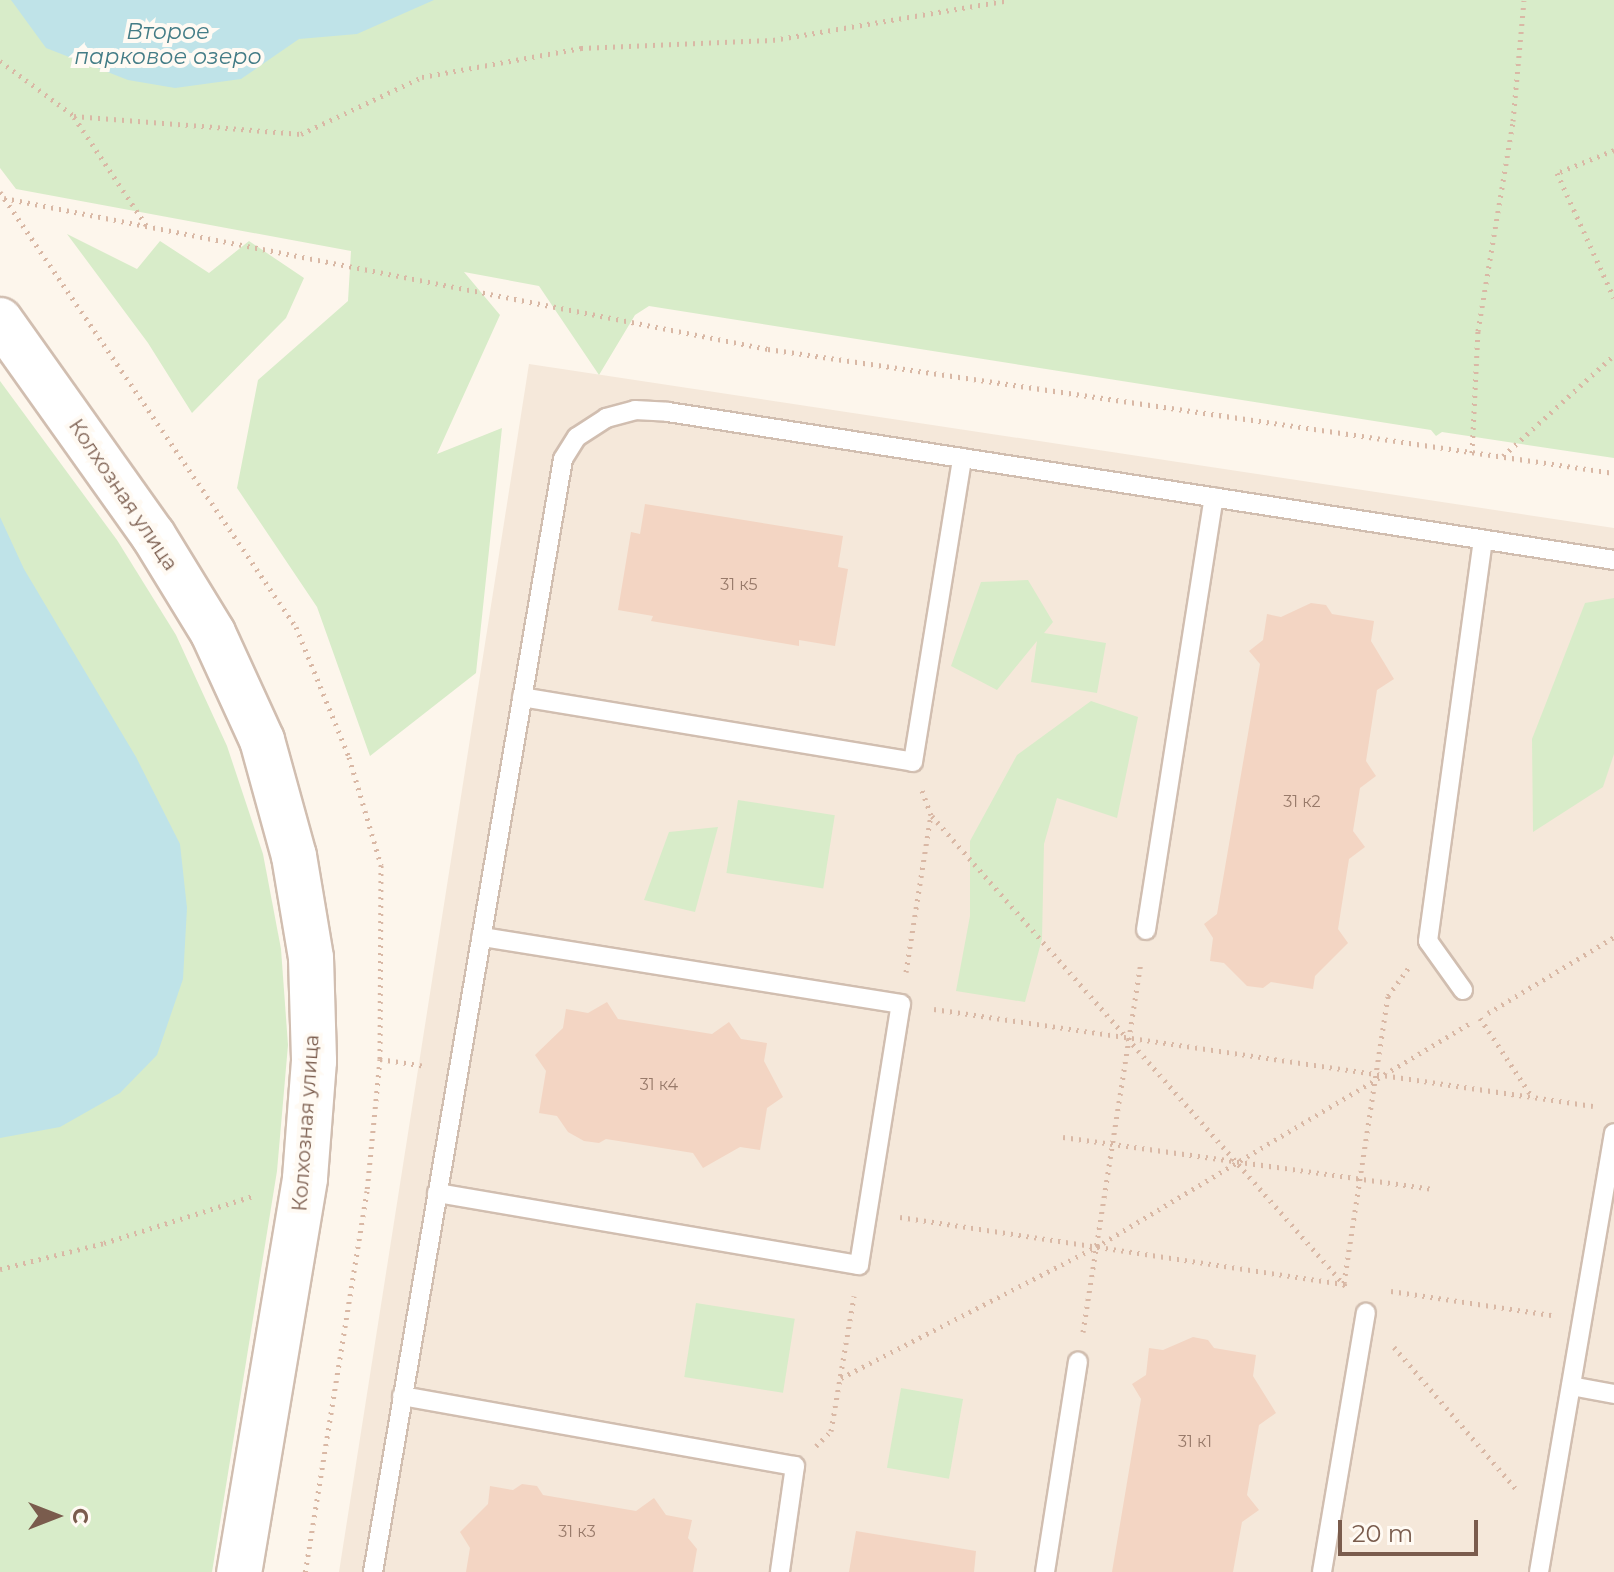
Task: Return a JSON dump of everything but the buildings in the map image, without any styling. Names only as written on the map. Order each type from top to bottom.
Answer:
[{"type":"main road","name":"Колхозная улица","points":[[0,320],[161,547],[213,633],[262,740],[294,856],[311,958],[314,1061],[305,1179],[239,1572]]},
{"type":"lane","points":[[373,1572],[563,459],[577,437],[606,418],[635,410],[668,412],[1614,560]]},
{"type":"lane","points":[[522,697],[913,762],[962,458]]},
{"type":"lane","points":[[1146,930],[1214,497]]},
{"type":"lane","points":[[1463,990],[1428,941],[1483,540]]},
{"type":"lane","points":[[437,1193],[859,1265],[901,1004],[481,937]]},
{"type":"lane","points":[[1539,1572],[1614,1133]]},
{"type":"lane","points":[[1322,1572],[1366,1313]]},
{"type":"lane","points":[[1045,1572],[1078,1362]]},
{"type":"lane","points":[[1571,1386],[1614,1394]]},
{"type":"lane","points":[[402,1396],[795,1466],[780,1572]]},
{"type":"path","points":[[74,116],[301,134],[422,77],[581,48],[773,40],[1010,0]]},
{"type":"path","points":[[1472,453],[1478,331],[1513,121],[1524,0]]},
{"type":"path","points":[[0,61],[74,116],[146,226]]},
{"type":"path","points":[[1614,150],[1557,173],[1614,298]]},
{"type":"path","points":[[4,198],[768,349],[1614,473]]},
{"type":"path","points":[[1503,457],[1614,355]]},
{"type":"path","points":[[913,762],[931,815],[1344,1284],[1547,1524]]},
{"type":"path","points":[[931,815],[901,1004],[1601,1107]]},
{"type":"path","points":[[1078,1362],[1146,930]]},
{"type":"path","points":[[841,1378],[1096,1247],[1376,1076],[1614,937]]},
{"type":"path","points":[[1463,990],[1533,1098]]},
{"type":"path","points":[[1344,1284],[1363,1180],[1388,996]]},
{"type":"path","points":[[380,1059],[458,1071]]},
{"type":"path","points":[[1063,1137],[1431,1189]]},
{"type":"path","points":[[0,1269],[104,1243],[305,1179]]},
{"type":"path","points":[[867,1213],[1359,1286]]},
{"type":"path","points":[[795,1466],[831,1431],[859,1265]]},
{"type":"path","points":[[1374,1288],[1582,1320]]},
{"type":"shaded area","points":[[529,364],[1614,528],[1614,1572],[339,1572]]},
{"type":"green space","points":[[0,0],[1614,0],[1614,458],[1442,432],[1436,436],[1431,430],[649,306],[635,315],[599,375],[539,286],[464,272],[500,315],[437,454],[502,428],[476,673],[370,756],[317,607],[237,488],[258,380],[348,301],[351,251],[16,189],[0,168]]},
{"type":"green space","points":[[67,234],[137,269],[160,241],[209,273],[249,241],[304,278],[286,318],[192,413],[148,343]]},
{"type":"green space","points":[[0,381],[117,540],[176,635],[227,746],[263,854],[281,949],[288,1045],[277,1171],[212,1572],[0,1572]]},
{"type":"green space","points":[[1028,580],[1053,622],[1044,633],[1106,643],[1097,693],[1031,682],[1037,641],[997,690],[951,666],[981,582]]},
{"type":"green space","points":[[1614,598],[1614,754],[1603,787],[1533,832],[1532,739],[1585,603]]},
{"type":"green space","points":[[1091,701],[1138,717],[1117,818],[1057,798],[1044,844],[1042,939],[1025,1002],[956,991],[970,916],[970,841],[1017,755]]},
{"type":"green space","points":[[738,800],[835,815],[823,888],[726,873]]},
{"type":"green space","points":[[718,827],[695,912],[644,900],[669,832]]},
{"type":"green space","points":[[696,1303],[795,1319],[783,1393],[684,1377]]},
{"type":"green space","points":[[901,1388],[963,1399],[949,1479],[887,1468]]},
{"type":"water","name":"Второе парковое озеро","points":[[11,0],[434,0],[357,34],[299,39],[241,79],[175,88],[128,80],[46,48]]},
{"type":"water","points":[[0,517],[24,569],[136,757],[180,844],[187,908],[183,979],[157,1055],[120,1093],[60,1127],[0,1138]]}]
